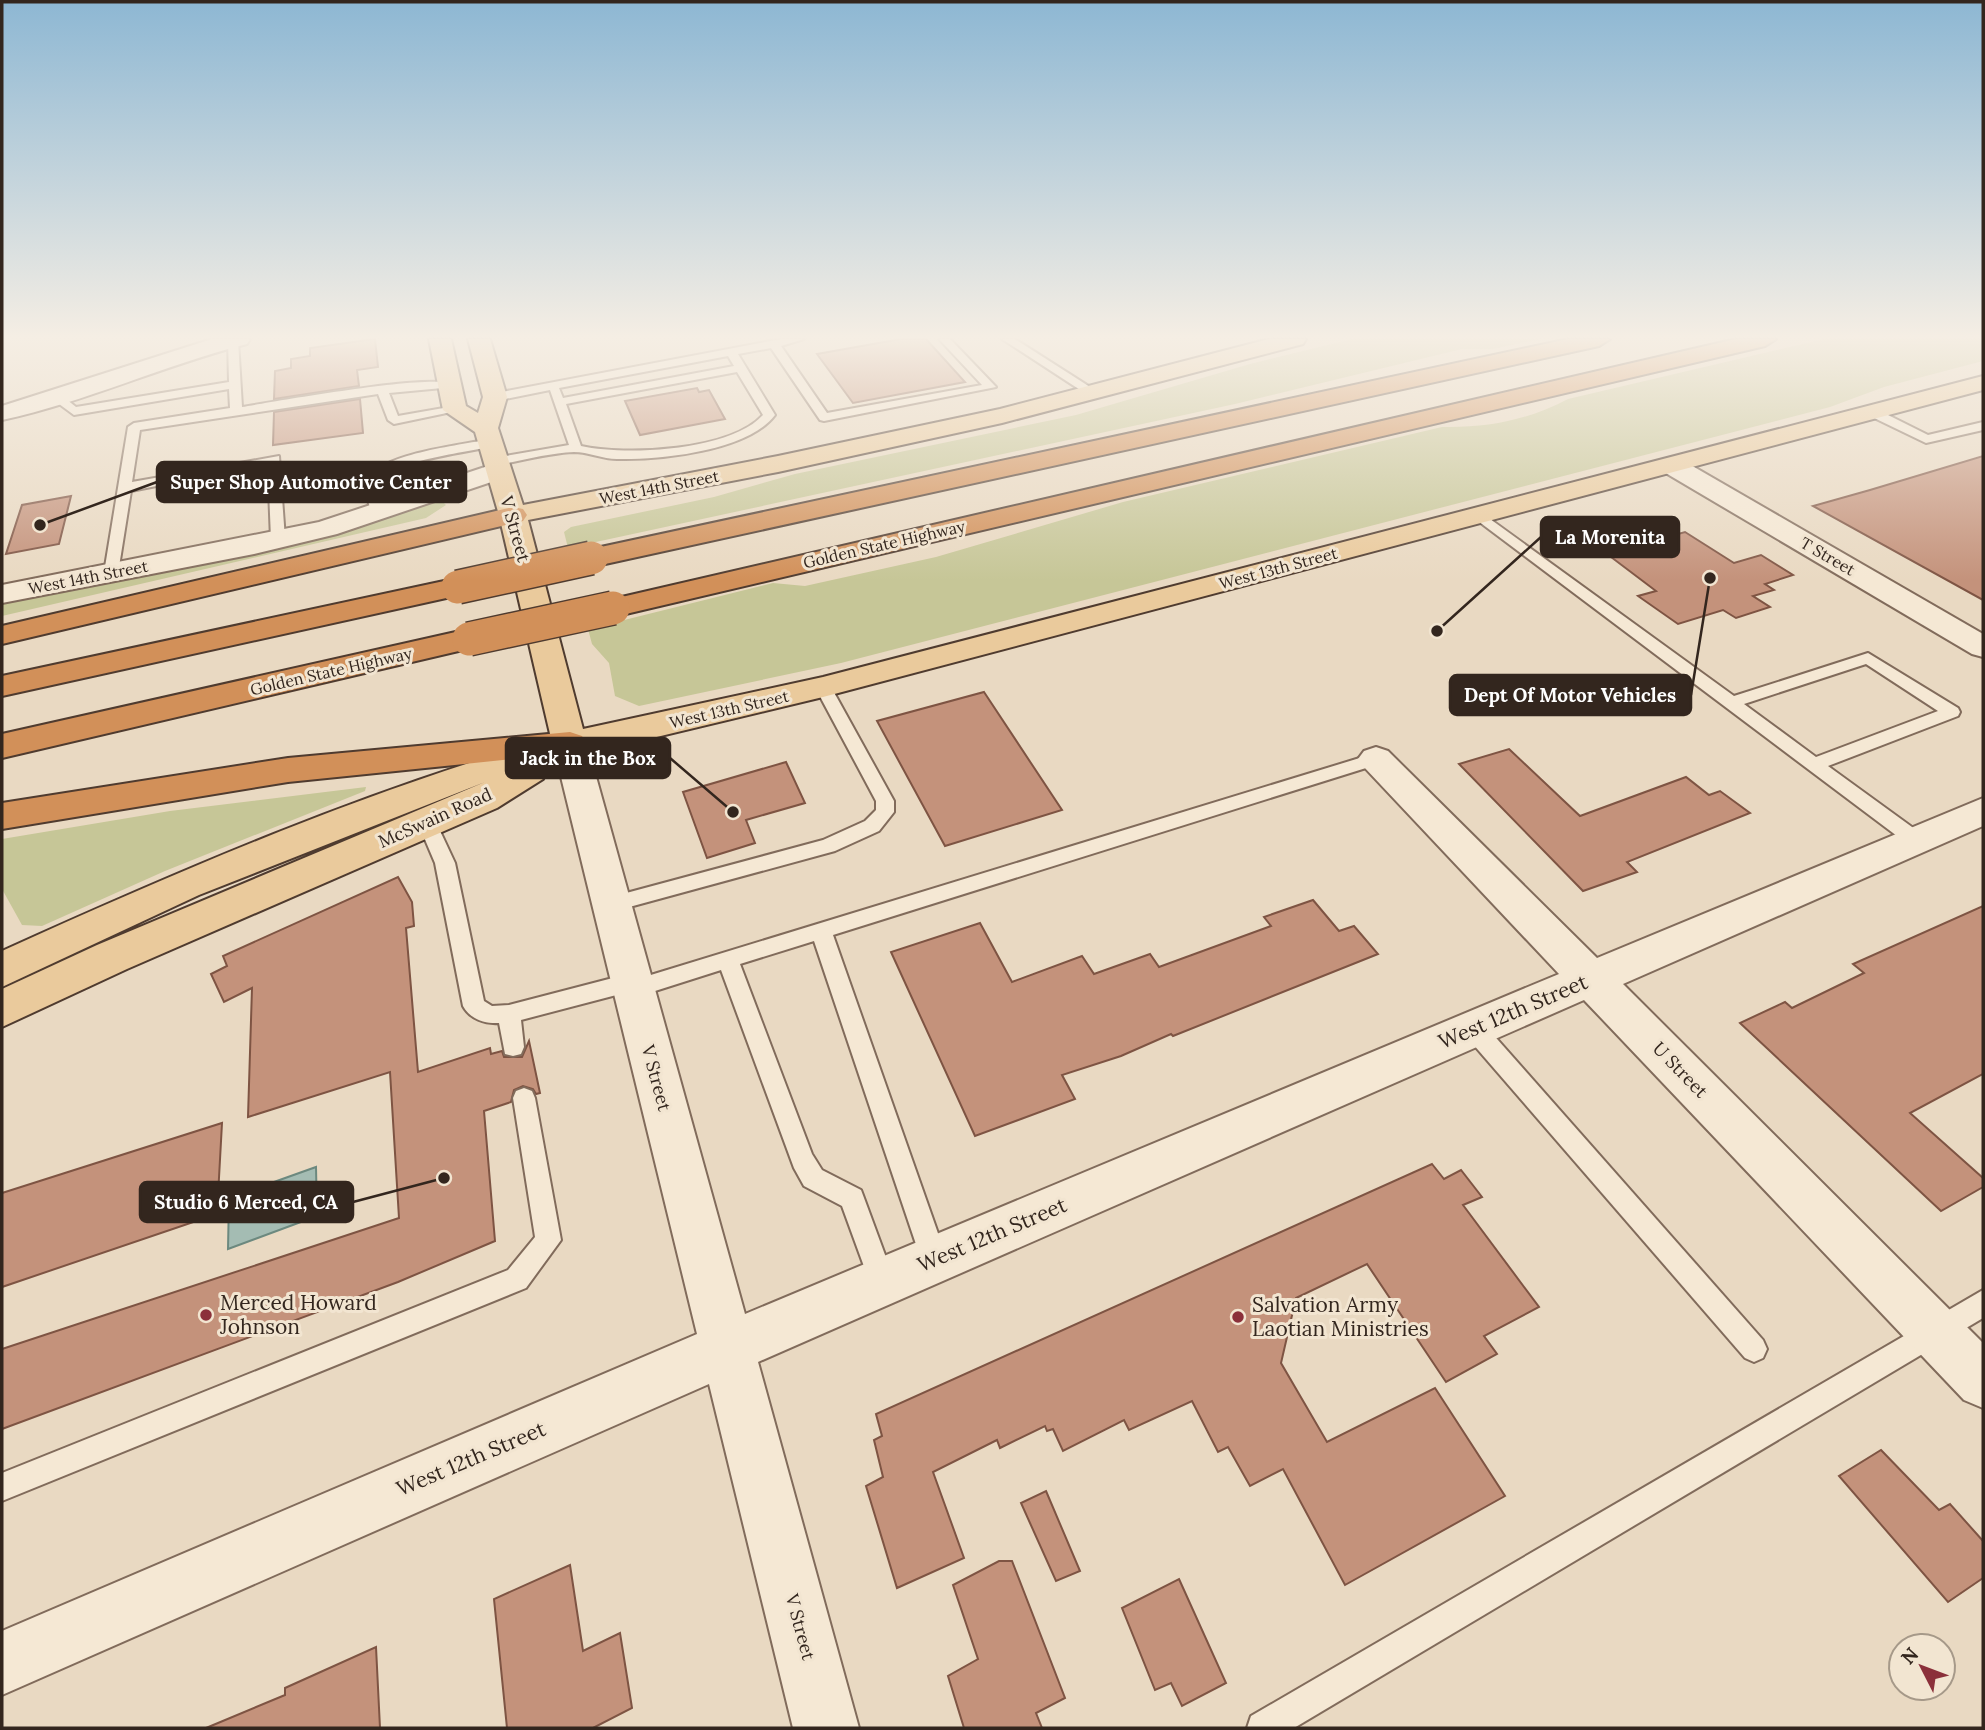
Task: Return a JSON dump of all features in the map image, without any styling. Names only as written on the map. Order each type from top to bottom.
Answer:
[{"type":"highway","points":[[2,686],[1228,420]]},
{"type":"highway","name":"Golden State Highway","points":[[2,746],[613,608],[1419,420]]},
{"type":"highway","points":[[2,635],[526,512]]},
{"type":"highway","points":[[2,816],[288,770],[570,744]]},
{"type":"main road","points":[[464,420],[492,451]]},
{"type":"main road","points":[[492,451],[494,420]]},
{"type":"main road","name":"West 14th Street","points":[[526,512],[778,464],[978,420]]},
{"type":"main road","name":"West 13th Street","points":[[570,744],[823,687],[1843,420]]},
{"type":"main road","name":"V Street","points":[[492,451],[526,512],[570,744]]},
{"type":"main road","name":"McSwain Road","points":[[2,1009],[112,957],[484,799],[570,744]]},
{"type":"main road","name":"McSwain Road","points":[[2,970],[185,885],[310,834],[465,775],[570,744]]},
{"type":"street","name":"West 14th Street","points":[[2,594],[278,539],[378,511],[492,451]]},
{"type":"street","name":"T Street","points":[[1672,466],[1983,647]]},
{"type":"street","name":"V Street","points":[[570,744],[826,1728]]},
{"type":"street","name":"U Street","points":[[1376,759],[1983,1381]]},
{"type":"street","name":"West 12th Street","points":[[2,1662],[934,1259],[1983,811]]},
{"type":"lane","points":[[111,573],[134,427],[180,420]]},
{"type":"lane","points":[[566,420],[576,448]]},
{"type":"lane","points":[[378,511],[370,483],[382,469],[492,451],[576,448],[615,455],[641,454],[748,434],[767,420]]},
{"type":"lane","points":[[1887,420],[1926,439],[1983,426]]},
{"type":"lane","points":[[124,488],[274,458],[278,539]]},
{"type":"lane","points":[[1479,515],[1916,840]]},
{"type":"lane","points":[[1732,702],[1868,658],[1952,712],[1815,764]]},
{"type":"lane","points":[[611,904],[828,846],[872,826],[885,812],[884,801],[823,687]]},
{"type":"lane","points":[[427,823],[445,863],[474,1006],[489,1015],[509,1014],[632,986],[728,960],[1376,759]]},
{"type":"lane","points":[[821,931],[934,1259]]},
{"type":"lane","points":[[728,960],[802,1160],[813,1178],[852,1198],[882,1282]]},
{"type":"lane","points":[[509,1014],[513,1047]]},
{"type":"lane","points":[[1474,1029],[1755,1349]]},
{"type":"lane","points":[[2,1487],[517,1279],[548,1240],[524,1098]]},
{"type":"lane","points":[[1263,1728],[1983,1303]]},
{"type":"green space","points":[[1053,420],[1162,420],[568,548],[564,532],[571,527],[714,497],[795,474]]},
{"type":"green space","points":[[1781,420],[841,663],[639,706],[615,696],[609,663],[592,644],[588,629],[773,583],[805,586],[936,557],[1123,502],[1442,427],[1507,421]]},
{"type":"green space","points":[[440,499],[446,505],[426,518],[2,616],[2,604],[313,540]]},
{"type":"green space","points":[[366,787],[365,791],[165,871],[42,926],[22,925],[2,889],[2,839],[170,811]]},
{"type":"shaded area","points":[[316,1167],[317,1216],[228,1249],[229,1198]]},
{"type":"building","points":[[274,420],[362,420],[363,433],[273,445]]},
{"type":"building","points":[[633,420],[721,420],[640,435]]},
{"type":"building","points":[[1983,456],[1983,600],[1813,506],[1870,490]]},
{"type":"building","points":[[71,496],[59,544],[6,554],[22,505]]},
{"type":"building","points":[[1685,532],[1734,563],[1761,555],[1793,575],[1765,584],[1774,590],[1753,596],[1770,607],[1736,618],[1723,610],[1678,624],[1638,596],[1656,591],[1607,554]]},
{"type":"building","points":[[984,692],[1062,810],[945,846],[877,721]]},
{"type":"building","points":[[1509,749],[1580,816],[1686,777],[1709,795],[1720,791],[1750,813],[1627,862],[1637,872],[1583,891],[1459,764]]},
{"type":"building","points":[[786,762],[805,803],[746,820],[755,843],[707,858],[683,792]]},
{"type":"building","points":[[398,877],[412,902],[414,926],[406,928],[418,1072],[490,1048],[491,1054],[502,1051],[504,1057],[522,1057],[529,1041],[540,1093],[536,1094],[533,1089],[523,1086],[514,1090],[511,1102],[484,1111],[495,1241],[398,1282],[2,1429],[2,1349],[399,1218],[390,1072],[248,1117],[252,988],[224,1002],[211,974],[227,966],[223,956]]},
{"type":"building","points":[[1313,900],[1339,931],[1354,926],[1378,954],[1121,1056],[1062,1075],[1075,1099],[975,1136],[891,952],[980,923],[1012,982],[1082,956],[1094,974],[1150,954],[1159,967],[1271,926],[1264,917]]},
{"type":"building","points":[[1983,906],[1983,1074],[1910,1113],[1983,1178],[1983,1187],[1941,1211],[1740,1023],[1785,1002],[1792,1008],[1864,973],[1853,964]]},
{"type":"building","points":[[222,1123],[217,1214],[2,1287],[2,1193]]},
{"type":"building","points":[[1432,1164],[1444,1179],[1461,1170],[1482,1197],[1463,1205],[1539,1307],[1484,1336],[1497,1354],[1446,1382],[1367,1264],[1296,1298],[1281,1363],[1327,1442],[1435,1388],[1505,1496],[1345,1585],[1283,1469],[1250,1486],[1228,1447],[1218,1452],[1192,1401],[1129,1430],[1124,1420],[1063,1451],[1053,1429],[1047,1431],[1045,1426],[1000,1448],[997,1440],[933,1472],[964,1558],[897,1588],[866,1486],[883,1477],[874,1440],[882,1436],[876,1414]]},
{"type":"building","points":[[1881,1450],[1939,1510],[1950,1504],[1983,1541],[1983,1578],[1948,1602],[1839,1476]]},
{"type":"building","points":[[1046,1491],[1080,1571],[1056,1581],[1021,1503]]},
{"type":"building","points":[[999,1561],[1012,1561],[1065,1698],[1036,1713],[1042,1728],[964,1728],[948,1676],[978,1659],[953,1585]]},
{"type":"building","points":[[570,1565],[583,1651],[620,1633],[632,1708],[593,1728],[507,1728],[494,1599]]},
{"type":"building","points":[[1179,1579],[1226,1683],[1182,1706],[1171,1683],[1155,1690],[1122,1608]]},
{"type":"building","points":[[376,1647],[380,1728],[206,1728],[285,1695],[285,1688]]},
{"type":"place","name":"Super Shop Automotive Center","points":[[40,525]]},
{"type":"place","name":"Dept Of Motor Vehicles","points":[[1710,578]]},
{"type":"place","name":"La Morenita","points":[[1437,631]]},
{"type":"place","name":"Jack in the Box","points":[[733,812]]},
{"type":"place","name":"Studio 6 Merced, CA","points":[[444,1178]]},
{"type":"place","name":"Merced Howard Johnson","points":[[206,1315]]},
{"type":"place","name":"Salvation Army Laotian Ministries","points":[[1238,1317]]}]
